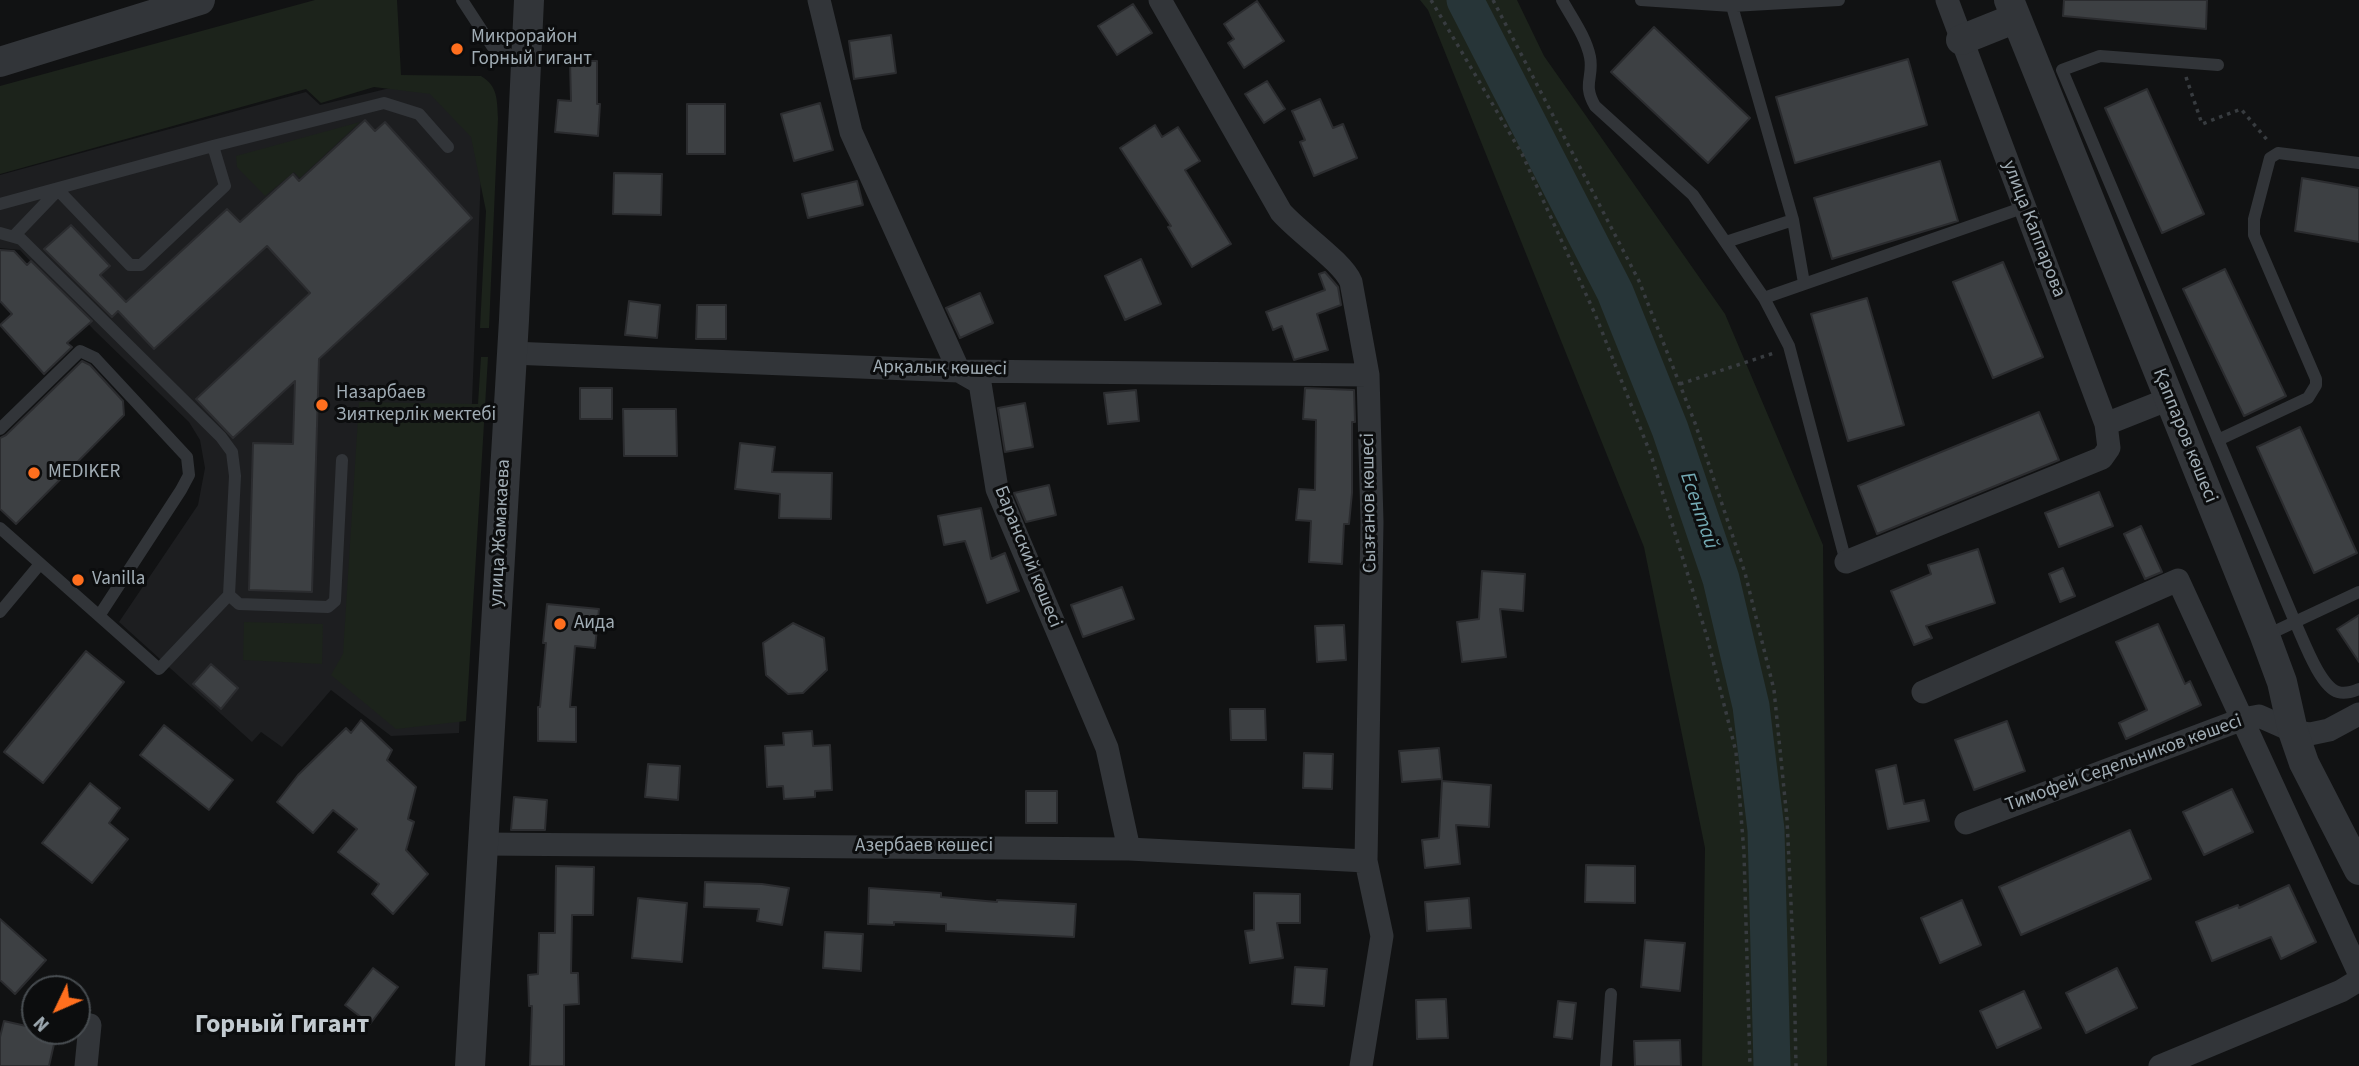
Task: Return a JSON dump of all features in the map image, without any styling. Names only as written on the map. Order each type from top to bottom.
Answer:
[{"type":"street","points":[[0,62],[200,0]]},
{"type":"street","name":"улица Жамакаева","points":[[470,1066],[529,0]]},
{"type":"street","name":"Баранский көшесі","points":[[819,0],[851,132],[959,371],[980,383],[997,489],[1107,748],[1129,849]]},
{"type":"street","name":"Сызғанов көшесі","points":[[1160,0],[1282,212],[1349,275],[1368,375],[1372,523],[1366,861],[1382,936],[1361,1066]]},
{"type":"street","name":"улица Каппарова","points":[[1846,562],[2102,458],[2109,448],[2105,424],[1947,0]]},
{"type":"street","points":[[1961,40],[2013,9]]},
{"type":"street","name":"Қаппаров көшесі","points":[[2013,9],[2128,261],[2169,399],[2265,636],[2282,682],[2293,731],[2304,763],[2359,870]]},
{"type":"street","name":"Арқалық көшесі","points":[[511,353],[959,371],[1368,375]]},
{"type":"street","points":[[2105,424],[2169,399]]},
{"type":"street","points":[[1923,692],[2178,580],[2359,973]]},
{"type":"street","name":"Тимофей Седельников көшесі","points":[[1966,823],[2243,719],[2259,716],[2293,731],[2311,734],[2329,730],[2359,714]]},
{"type":"street","name":"Азербаев көшесі","points":[[482,844],[1129,849],[1366,861]]},
{"type":"street","points":[[2160,1066],[2341,991],[2359,980]]},
{"type":"street","points":[[86,1066],[88,1045]]},
{"type":"lane","points":[[462,0],[492,46],[527,63]]},
{"type":"lane","points":[[1562,0],[1587,44],[1591,60],[1587,94],[1595,106],[1693,195],[1764,298],[1789,346],[1846,562]]},
{"type":"lane","points":[[1641,0],[1732,6],[1839,0]]},
{"type":"lane","points":[[1732,6],[1793,220],[1804,283]]},
{"type":"lane","points":[[2218,65],[2100,55],[2062,70],[2128,261],[2218,440],[2295,622],[2323,680],[2335,692],[2350,693],[2359,690]]},
{"type":"lane","points":[[0,204],[384,103],[419,114],[448,147]]},
{"type":"lane","points":[[58,190],[131,265],[141,265],[225,186],[213,146]]},
{"type":"lane","points":[[2218,440],[2308,398],[2316,385],[2316,379],[2254,235],[2254,219],[2270,158],[2278,153],[2359,163]]},
{"type":"lane","points":[[14,236],[58,190]]},
{"type":"lane","points":[[1764,298],[2025,206]]},
{"type":"lane","points":[[1726,242],[1793,220]]},
{"type":"lane","points":[[0,233],[21,239],[221,437],[232,452],[234,475],[229,596],[159,669],[0,528]]},
{"type":"lane","points":[[0,429],[80,351],[95,358],[187,457],[189,475],[181,490],[99,616]]},
{"type":"lane","points":[[229,596],[239,604],[328,607],[335,601],[342,460]]},
{"type":"lane","points":[[0,612],[40,564]]},
{"type":"lane","points":[[2265,636],[2359,592]]},
{"type":"lane","points":[[1606,1066],[1611,994]]},
{"type":"path","points":[[1431,0],[1522,154],[1595,314],[1651,455],[1707,637],[1736,752],[1744,853],[1750,1066]]},
{"type":"path","points":[[1493,0],[1639,281],[1680,384],[1745,573],[1774,690],[1787,819],[1796,1066]]},
{"type":"path","points":[[2181,62],[2202,124],[2241,110],[2278,153]]},
{"type":"path","points":[[1680,384],[1789,346]]},
{"type":"shaded area","points":[[315,0],[397,0],[401,75],[481,76],[494,89],[498,118],[489,328],[480,328],[486,211],[471,137],[430,94],[374,87],[321,103],[306,89],[0,174],[0,86]]},
{"type":"shaded area","points":[[1420,0],[1517,0],[1544,56],[1725,314],[1823,545],[1827,1066],[1702,1066],[1705,848],[1644,547],[1428,10]]},
{"type":"shaded area","name":"Назарбаев Зияткерлік мектебі","points":[[390,88],[484,97],[459,733],[391,736],[331,690],[282,747],[261,732],[252,742],[119,622],[198,505],[205,468],[200,440],[189,422],[94,330],[20,250],[0,248],[0,175],[306,92],[320,105]]},
{"type":"shaded area","points":[[360,122],[300,178],[294,172],[265,196],[237,167],[236,156]]},
{"type":"shaded area","points":[[481,357],[488,357],[466,721],[396,729],[331,675],[343,654],[359,402],[478,404]]},
{"type":"shaded area","points":[[244,622],[323,624],[322,664],[243,660]]},
{"type":"building","points":[[2064,0],[2207,0],[2206,29],[2063,16]]},
{"type":"building","points":[[1257,1],[1284,41],[1244,68],[1228,43],[1234,39],[1224,24]]},
{"type":"building","points":[[1133,4],[1152,33],[1117,55],[1098,26]]},
{"type":"building","points":[[1654,27],[1750,118],[1708,163],[1611,72]]},
{"type":"building","points":[[891,35],[896,73],[854,79],[849,41]]},
{"type":"building","points":[[1908,59],[1927,125],[1795,163],[1776,97]]},
{"type":"building","points":[[570,61],[597,61],[597,104],[600,104],[598,136],[555,132],[558,100],[571,101]]},
{"type":"building","points":[[1267,81],[1285,109],[1264,123],[1245,94]]},
{"type":"building","points":[[2147,89],[2204,214],[2162,233],[2105,108]]},
{"type":"building","points":[[1320,99],[1333,128],[1343,124],[1357,158],[1314,176],[1300,142],[1305,140],[1292,111]]},
{"type":"building","points":[[820,103],[833,150],[794,161],[781,114]]},
{"type":"building","points":[[687,104],[725,104],[725,154],[687,154]]},
{"type":"building","points":[[365,120],[375,131],[385,122],[472,218],[319,359],[312,592],[249,590],[253,443],[293,444],[295,381],[233,438],[196,399],[310,293],[267,246],[154,349],[118,311],[112,317],[44,249],[71,225],[110,266],[100,275],[126,302],[227,209],[240,222],[293,174],[299,181]]},
{"type":"building","points":[[1155,125],[1162,137],[1178,127],[1200,161],[1185,170],[1231,244],[1192,267],[1168,227],[1171,226],[1120,148]]},
{"type":"building","points":[[1940,161],[1958,221],[1832,259],[1814,198]]},
{"type":"building","points":[[614,173],[662,174],[661,215],[613,214]]},
{"type":"building","points":[[2302,178],[2359,188],[2359,242],[2295,231]]},
{"type":"building","points":[[857,181],[863,205],[808,218],[802,194]]},
{"type":"building","points":[[0,250],[14,251],[27,265],[31,261],[92,321],[67,343],[72,347],[44,374],[0,325],[12,314],[0,301]]},
{"type":"building","points":[[1141,259],[1161,304],[1125,320],[1105,276]]},
{"type":"building","points":[[2003,262],[2043,357],[1993,378],[1953,282]]},
{"type":"building","points":[[2225,269],[2286,396],[2244,416],[2183,289]]},
{"type":"building","points":[[1325,272],[1338,287],[1341,305],[1317,314],[1328,350],[1294,360],[1282,326],[1273,330],[1266,312],[1325,290],[1319,274]]},
{"type":"building","points":[[980,293],[993,323],[960,338],[946,308]]},
{"type":"building","points":[[1867,298],[1904,425],[1848,441],[1811,314]]},
{"type":"building","points":[[629,301],[660,305],[657,338],[625,335]]},
{"type":"building","points":[[697,305],[726,305],[726,339],[696,339]]},
{"type":"building","name":"MEDIKER","points":[[82,361],[90,365],[123,401],[124,415],[16,524],[0,509],[0,438]]},
{"type":"building","points":[[580,388],[612,388],[612,419],[580,419]]},
{"type":"building","points":[[1305,388],[1354,390],[1352,493],[1349,524],[1344,524],[1342,564],[1309,562],[1311,521],[1296,520],[1299,489],[1315,490],[1316,420],[1303,419]]},
{"type":"building","points":[[1136,390],[1139,421],[1108,424],[1104,393]]},
{"type":"building","points":[[1025,403],[1033,447],[1005,452],[998,408]]},
{"type":"building","points":[[623,409],[676,409],[677,456],[624,456]]},
{"type":"building","points":[[2039,412],[2059,460],[1877,534],[1858,486]]},
{"type":"building","points":[[2300,427],[2357,553],[2314,573],[2257,447]]},
{"type":"building","points":[[740,443],[775,447],[772,472],[832,473],[831,519],[779,518],[780,494],[735,489]]},
{"type":"building","points":[[1049,485],[1056,515],[1026,522],[1014,493]]},
{"type":"building","points":[[2099,492],[2113,526],[2059,547],[2045,513]]},
{"type":"building","points":[[981,508],[991,559],[1005,553],[1019,591],[987,603],[965,541],[944,545],[938,516]]},
{"type":"building","points":[[2141,526],[2162,572],[2145,579],[2124,534]]},
{"type":"building","points":[[1978,549],[1995,603],[1926,626],[1932,638],[1914,645],[1891,591],[1931,574],[1928,565]]},
{"type":"building","points":[[2063,568],[2075,596],[2060,602],[2049,574]]},
{"type":"building","points":[[1482,571],[1525,574],[1523,611],[1500,609],[1506,657],[1462,662],[1457,622],[1479,619]]},
{"type":"building","points":[[1122,587],[1134,619],[1083,637],[1071,605]]},
{"type":"building","points":[[547,604],[599,609],[595,648],[575,646],[570,707],[576,707],[576,742],[538,741],[538,707],[546,643],[543,643]]},
{"type":"building","points":[[2359,615],[2359,662],[2337,629]]},
{"type":"building","points":[[793,623],[824,638],[827,670],[803,693],[788,694],[766,675],[763,643]]},
{"type":"building","points":[[2158,624],[2185,684],[2190,681],[2201,705],[2126,739],[2119,723],[2147,710],[2116,642]]},
{"type":"building","points":[[1344,625],[1346,660],[1317,662],[1315,626]]},
{"type":"building","points":[[86,651],[124,682],[43,783],[4,752]]},
{"type":"building","points":[[211,664],[238,688],[221,709],[193,684]]},
{"type":"building","points":[[1230,709],[1265,709],[1266,740],[1231,740]]},
{"type":"building","points":[[361,720],[392,750],[387,760],[416,787],[408,819],[414,822],[406,850],[428,874],[393,914],[372,894],[379,884],[338,852],[357,829],[333,810],[313,833],[277,802],[298,775],[346,728],[351,733]]},
{"type":"building","points":[[2007,721],[2025,771],[1974,790],[1955,740]]},
{"type":"building","points":[[164,725],[233,780],[209,810],[140,755]]},
{"type":"building","points":[[812,731],[813,746],[830,745],[832,790],[815,791],[815,797],[784,799],[783,786],[767,787],[765,746],[784,745],[783,733]]},
{"type":"building","points":[[1439,748],[1442,779],[1402,782],[1399,751]]},
{"type":"building","points":[[1304,753],[1333,754],[1332,789],[1303,788]]},
{"type":"building","points":[[648,764],[680,766],[678,800],[645,797]]},
{"type":"building","points":[[1896,765],[1904,804],[1924,800],[1929,821],[1888,829],[1876,770]]},
{"type":"building","points":[[1442,781],[1491,785],[1489,827],[1456,825],[1460,864],[1425,868],[1422,840],[1439,838]]},
{"type":"building","points":[[90,783],[120,808],[109,823],[128,839],[92,883],[42,843]]},
{"type":"building","points":[[2232,789],[2253,832],[2204,855],[2183,812]]},
{"type":"building","points":[[1026,791],[1057,791],[1057,823],[1026,823]]},
{"type":"building","points":[[514,797],[547,800],[545,830],[511,830]]},
{"type":"building","points":[[2130,830],[2151,879],[2021,935],[1999,887]]},
{"type":"building","points":[[1586,865],[1635,866],[1635,903],[1585,902]]},
{"type":"building","points":[[556,866],[594,867],[593,915],[572,915],[571,973],[578,973],[579,1004],[564,1005],[564,1066],[530,1066],[532,1006],[529,1006],[528,975],[538,974],[539,933],[555,933]]},
{"type":"building","points":[[705,882],[789,888],[782,925],[757,921],[759,909],[704,907]]},
{"type":"building","points":[[2289,885],[2316,942],[2281,959],[2271,937],[2212,961],[2196,922],[2238,905],[2239,908]]},
{"type":"building","points":[[869,888],[941,893],[941,897],[997,902],[1076,904],[1074,937],[946,931],[946,924],[868,924]]},
{"type":"building","points":[[1254,893],[1300,894],[1300,923],[1277,923],[1283,958],[1250,963],[1245,931],[1254,930]]},
{"type":"building","points":[[638,898],[687,903],[682,962],[632,958]]},
{"type":"building","points":[[1469,898],[1471,928],[1427,931],[1425,902]]},
{"type":"building","points":[[1962,900],[1981,945],[1940,963],[1921,918]]},
{"type":"building","points":[[0,919],[46,960],[32,975],[21,975],[21,987],[15,994],[0,980]]},
{"type":"building","points":[[825,932],[863,934],[861,971],[823,968]]},
{"type":"building","points":[[1645,940],[1685,943],[1680,991],[1641,987]]},
{"type":"building","points":[[1295,967],[1327,969],[1324,1006],[1292,1004]]},
{"type":"building","points":[[373,968],[398,987],[370,1024],[345,1005]]},
{"type":"building","points":[[2117,968],[2137,1008],[2086,1033],[2066,993]]},
{"type":"building","points":[[2024,991],[2041,1028],[1997,1048],[1980,1011]]},
{"type":"building","points":[[1446,999],[1448,1038],[1417,1039],[1416,1000]]},
{"type":"building","points":[[1558,1001],[1576,1003],[1572,1039],[1554,1037]]},
{"type":"building","points":[[4,1021],[21,1025],[21,1045],[54,1045],[49,1066],[0,1066],[0,1037]]},
{"type":"building","points":[[1680,1040],[1681,1066],[1635,1066],[1634,1041]]},
{"type":"waterway","name":"Есентай","points":[[1465,0],[1615,292],[1670,429],[1721,579],[1751,706],[1766,830],[1772,1066]]},
{"type":"place","name":"Микрорайон Горный гигант","points":[[457,49]]},
{"type":"place","name":"Назарбаев Зияткерлік мектебі","points":[[322,405]]},
{"type":"place","name":"MEDIKER","points":[[34,473]]},
{"type":"place","name":"Vanilla","points":[[78,580]]},
{"type":"place","name":"Аида","points":[[560,624]]},
{"type":"district","name":"Горный Гигант","points":[[282,1026]]}]
